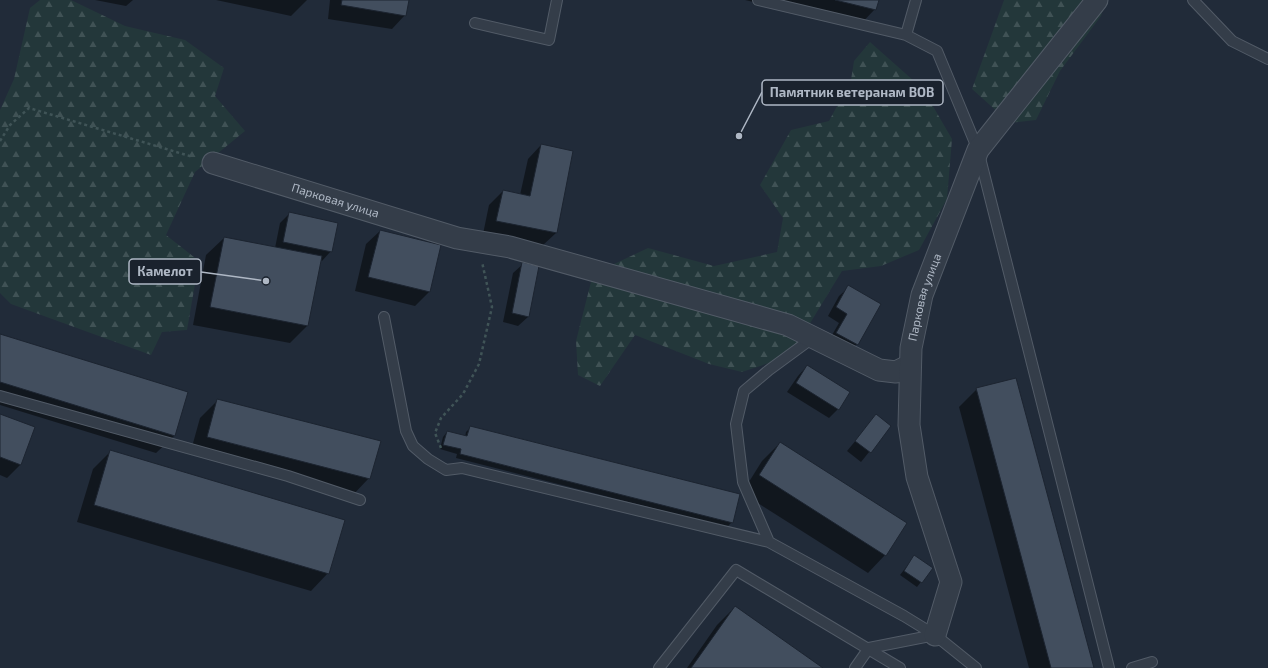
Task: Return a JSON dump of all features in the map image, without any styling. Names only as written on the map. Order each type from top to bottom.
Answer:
[{"type":"street","name":"Парковая улица","points":[[935,636],[951,582],[917,477],[909,425],[911,348],[922,295],[978,150],[1097,0]]},
{"type":"street","name":"Парковая улица","points":[[212,163],[457,238],[510,247],[788,325],[879,370],[896,372],[910,365]]},
{"type":"lane","points":[[475,23],[549,40],[557,0]]},
{"type":"lane","points":[[758,0],[906,35],[937,51],[978,150],[1109,668]]},
{"type":"lane","points":[[906,35],[916,0]]},
{"type":"lane","points":[[1193,0],[1232,41],[1268,59]]},
{"type":"lane","points":[[384,317],[406,431],[413,446],[428,459],[446,470],[462,468],[769,542],[846,583],[935,636],[976,668]]},
{"type":"lane","points":[[769,542],[743,482],[736,424],[744,391],[769,370],[814,338]]},
{"type":"lane","points":[[0,396],[288,476],[360,500]]},
{"type":"lane","points":[[659,668],[736,570],[869,648],[900,668]]},
{"type":"lane","points":[[855,668],[869,648],[935,636]]},
{"type":"lane","points":[[1132,668],[1152,662]]},
{"type":"path","points":[[0,141],[10,125],[29,108],[212,163]]},
{"type":"path","points":[[452,469],[435,433],[441,418],[463,394],[479,364],[492,307],[478,242]]},
{"type":"green space","points":[[40,0],[71,0],[125,26],[185,40],[224,68],[215,96],[245,131],[195,172],[166,235],[199,261],[187,330],[162,332],[151,355],[11,304],[0,293],[0,110],[14,79],[30,8]]},
{"type":"green space","points":[[1004,0],[1106,0],[1101,16],[1060,71],[1036,120],[1010,123],[972,89]]},
{"type":"green space","points":[[870,42],[923,89],[952,139],[947,199],[919,250],[881,266],[842,271],[790,356],[742,372],[709,364],[635,335],[600,386],[578,375],[576,341],[593,274],[648,248],[714,266],[777,252],[783,218],[760,185],[791,130],[829,121],[851,80],[854,61]]},
{"type":"building","points":[[342,0],[409,0],[406,16],[341,5]]},
{"type":"building","points":[[835,0],[879,0],[876,10]]},
{"type":"building","points":[[541,144],[573,151],[557,233],[496,221],[503,190],[530,196]]},
{"type":"building","points":[[289,212],[338,223],[332,252],[283,242]]},
{"type":"building","points":[[380,230],[441,245],[430,292],[368,277]]},
{"type":"building","points":[[224,237],[322,256],[308,326],[210,307]]},
{"type":"building","points":[[522,262],[539,266],[529,317],[512,313]]},
{"type":"building","points":[[848,285],[881,304],[858,345],[836,333],[847,314],[836,307]]},
{"type":"building","points":[[0,334],[188,392],[175,436],[0,382]]},
{"type":"building","points":[[807,365],[850,392],[839,410],[796,383]]},
{"type":"building","points":[[1016,378],[1094,668],[1051,668],[976,388]]},
{"type":"building","points":[[217,399],[381,441],[370,479],[207,437]]},
{"type":"building","points":[[0,414],[35,427],[21,465],[0,457]]},
{"type":"building","points":[[876,414],[891,426],[871,453],[855,441]]},
{"type":"building","points":[[470,426],[740,494],[733,523],[460,454],[461,449],[443,445],[447,431],[467,436]]},
{"type":"building","points":[[780,442],[907,523],[886,556],[759,475]]},
{"type":"building","points":[[110,450],[345,520],[329,574],[94,505]]},
{"type":"building","points":[[914,555],[933,568],[922,583],[904,571]]},
{"type":"building","points":[[735,606],[823,668],[691,668]]},
{"type":"place","name":"Памятник ветеранам ВОВ","points":[[739,136]]},
{"type":"place","name":"Камелот","points":[[266,281]]}]
